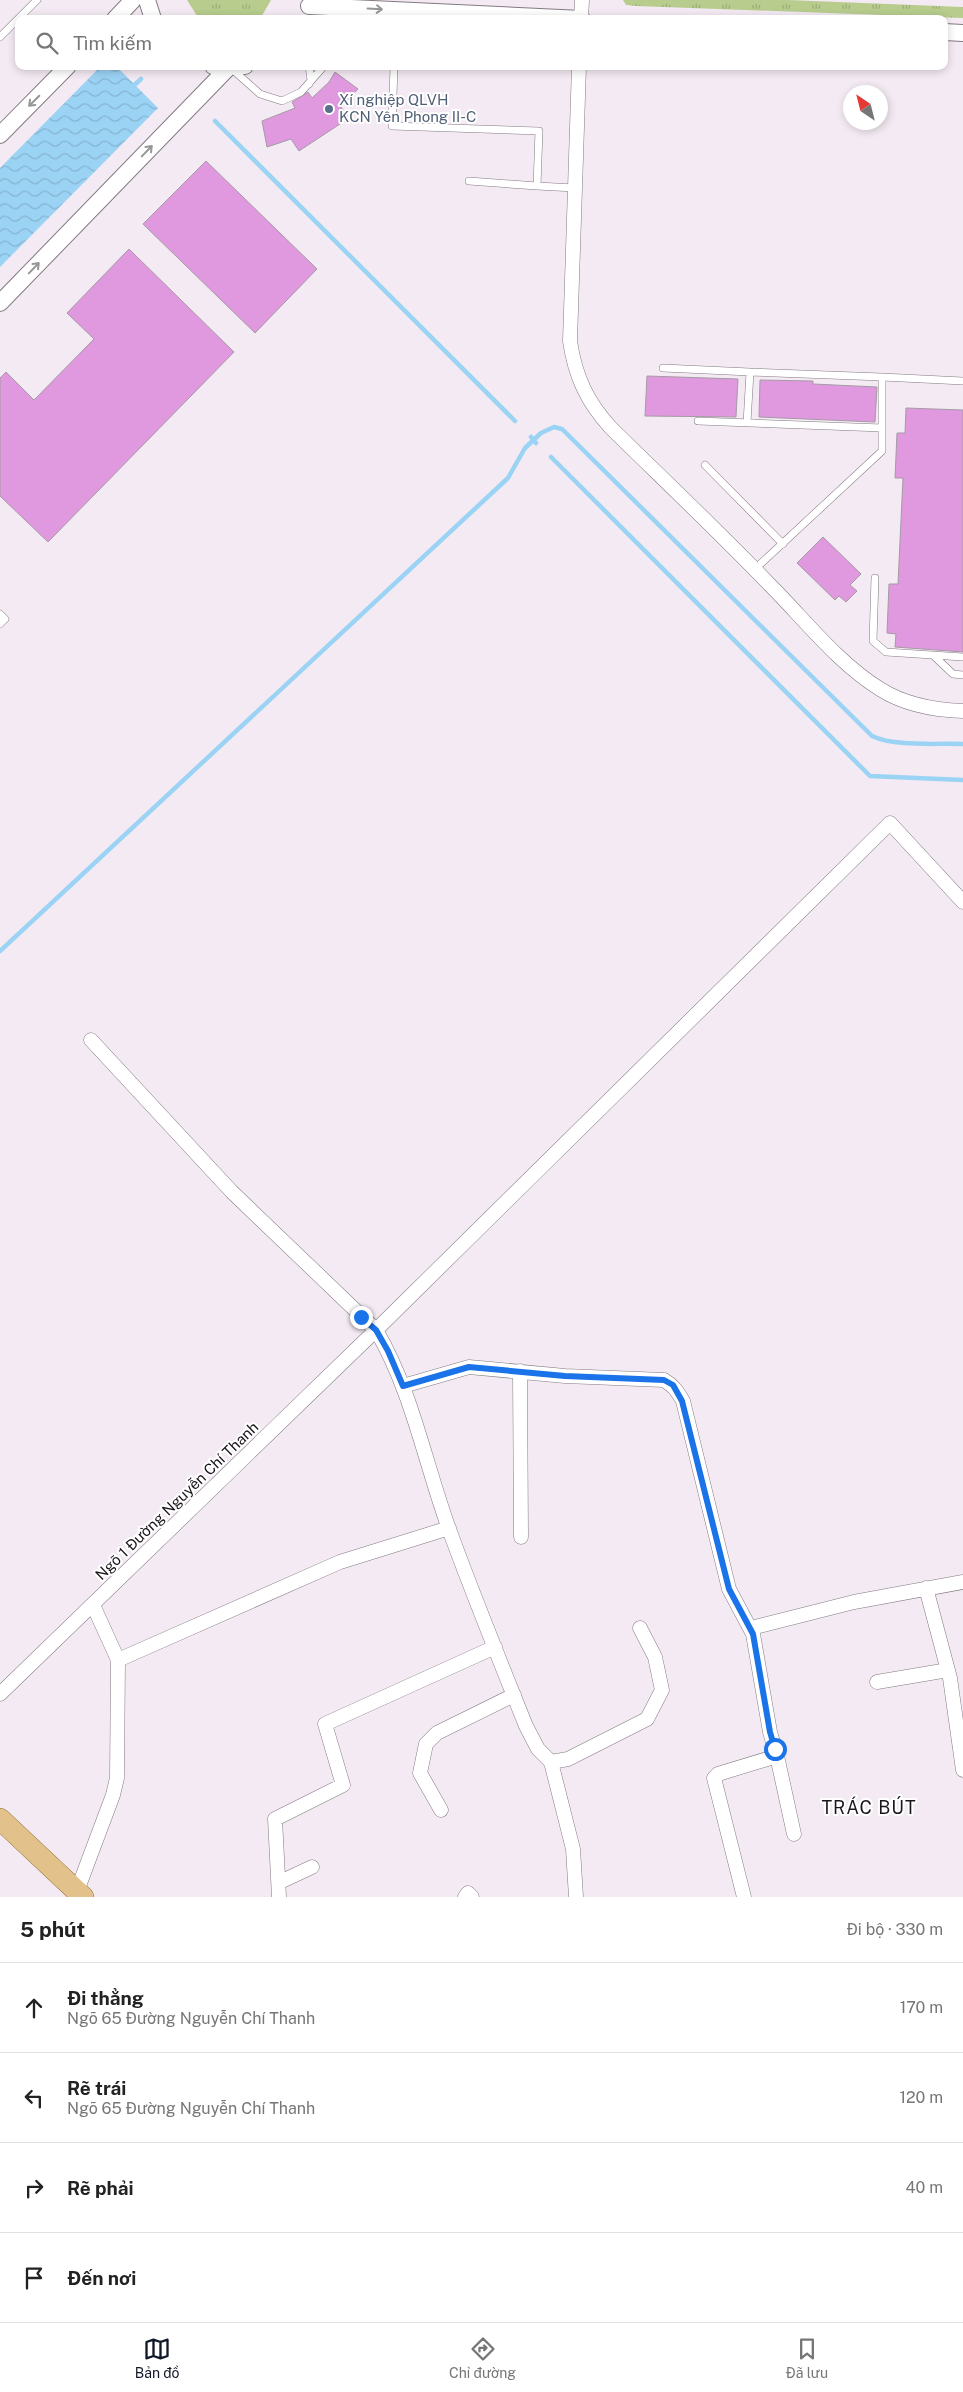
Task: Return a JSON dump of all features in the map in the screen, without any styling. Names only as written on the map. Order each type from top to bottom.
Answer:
[{"type":"main road","points":[[0,1819],[80,1894]]},
{"type":"street","points":[[119,15],[133,0]]},
{"type":"street","points":[[147,0],[152,15]]},
{"type":"street","points":[[581,15],[582,0]]},
{"type":"street","points":[[308,8],[396,15]]},
{"type":"street","points":[[948,32],[963,33]]},
{"type":"street","points":[[0,135],[64,70]]},
{"type":"street","points":[[0,303],[226,70]]},
{"type":"street","points":[[579,70],[570,342],[580,384],[592,406],[611,428],[755,569],[844,660],[882,690],[926,709],[963,712]]},
{"type":"street","name":"Ngõ 1 Đường Nguyễn Chí Thanh","points":[[0,1694],[94,1605],[369,1324],[890,823],[963,902]]},
{"type":"street","points":[[91,1040],[232,1192],[369,1324],[388,1351],[403,1386],[449,1528],[514,1695],[533,1740],[551,1762],[574,1849],[576,1897]]},
{"type":"street","points":[[403,1386],[469,1367],[565,1376],[664,1380],[673,1385],[682,1401],[729,1589],[734,1601],[751,1628],[794,1834]]},
{"type":"street","points":[[520,1371],[520,1537]]},
{"type":"street","points":[[118,1660],[346,1560],[449,1528]]},
{"type":"street","points":[[751,1628],[854,1602],[963,1582]]},
{"type":"street","points":[[926,1588],[948,1670],[963,1770]]},
{"type":"street","points":[[80,1894],[117,1778],[118,1660],[94,1605]]},
{"type":"street","points":[[551,1762],[568,1759],[647,1719],[662,1690],[655,1657],[640,1628]]},
{"type":"street","points":[[279,1897],[280,1882],[275,1819],[343,1785],[325,1724],[495,1647]]},
{"type":"street","points":[[877,1682],[948,1670]]},
{"type":"street","points":[[440,1810],[420,1773],[420,1764],[428,1740],[437,1733],[514,1695]]},
{"type":"street","points":[[744,1897],[714,1778],[718,1774],[777,1756]]},
{"type":"street","points":[[280,1882],[312,1867]]},
{"type":"street","points":[[465,1897],[468,1893],[472,1897]]},
{"type":"lane","points":[[21,15],[36,0]]},
{"type":"lane","points":[[0,37],[15,22]]},
{"type":"lane","points":[[232,70],[254,90],[276,100],[290,99],[308,86],[321,70]]},
{"type":"lane","points":[[308,86],[311,80],[310,70]]},
{"type":"lane","points":[[394,70],[392,126],[539,131],[537,186]]},
{"type":"lane","points":[[469,182],[575,188]]},
{"type":"lane","points":[[663,368],[963,381]]},
{"type":"lane","points":[[747,423],[750,372]]},
{"type":"lane","points":[[755,569],[882,451],[882,378]]},
{"type":"lane","points":[[698,421],[882,428]]},
{"type":"lane","points":[[705,465],[783,544]]},
{"type":"lane","points":[[875,578],[873,641],[886,652],[963,657]]},
{"type":"lane","points":[[0,614],[5,619],[0,624]]},
{"type":"lane","points":[[934,656],[954,674],[963,675]]},
{"type":"green space","points":[[187,0],[271,0],[262,15],[196,15]]},
{"type":"green space","points":[[623,0],[788,0],[963,7],[963,18],[948,17],[948,15],[881,15],[626,5]]},
{"type":"water","points":[[97,70],[120,70],[158,108],[0,267],[0,168]]},
{"type":"building","points":[[335,72],[358,89],[341,107],[349,118],[299,151],[291,139],[267,147],[262,121],[295,108],[292,102],[308,92],[312,98],[329,82]]},
{"type":"building","points":[[206,161],[317,269],[255,333],[143,224]]},
{"type":"building","points":[[129,249],[234,352],[48,542],[0,496],[0,378],[6,372],[34,400],[94,339],[67,313]]},
{"type":"building","points":[[647,376],[738,379],[736,417],[645,416]]},
{"type":"building","points":[[760,380],[813,381],[813,384],[877,387],[875,422],[759,417]]},
{"type":"building","points":[[906,408],[963,410],[963,652],[895,647],[896,634],[887,633],[889,584],[898,584],[903,478],[895,478],[897,433],[905,433]]},
{"type":"building","points":[[823,537],[861,574],[850,585],[857,591],[846,602],[839,596],[835,600],[797,563]]},
{"type":"waterway","points":[[131,88],[141,79]]},
{"type":"waterway","points":[[215,121],[515,421]]},
{"type":"waterway","points":[[0,951],[508,478],[525,448],[541,433],[554,427],[562,429],[872,736],[892,742],[963,744]]},
{"type":"waterway","points":[[531,437],[536,443]]},
{"type":"waterway","points":[[551,457],[870,776],[963,780]]},
{"type":"place","name":"Xí nghiệp QLVH KCN Yên Phong II-C","points":[[329,109]]},
{"type":"district","name":"TRÁC BÚT","points":[[869,1808]]},
{"type":"route","points":[[361,1317],[369,1326],[376,1330],[388,1351],[403,1386],[469,1367],[565,1376],[664,1380],[673,1385],[682,1401],[729,1589],[753,1634],[760,1680],[775,1749]]}]
